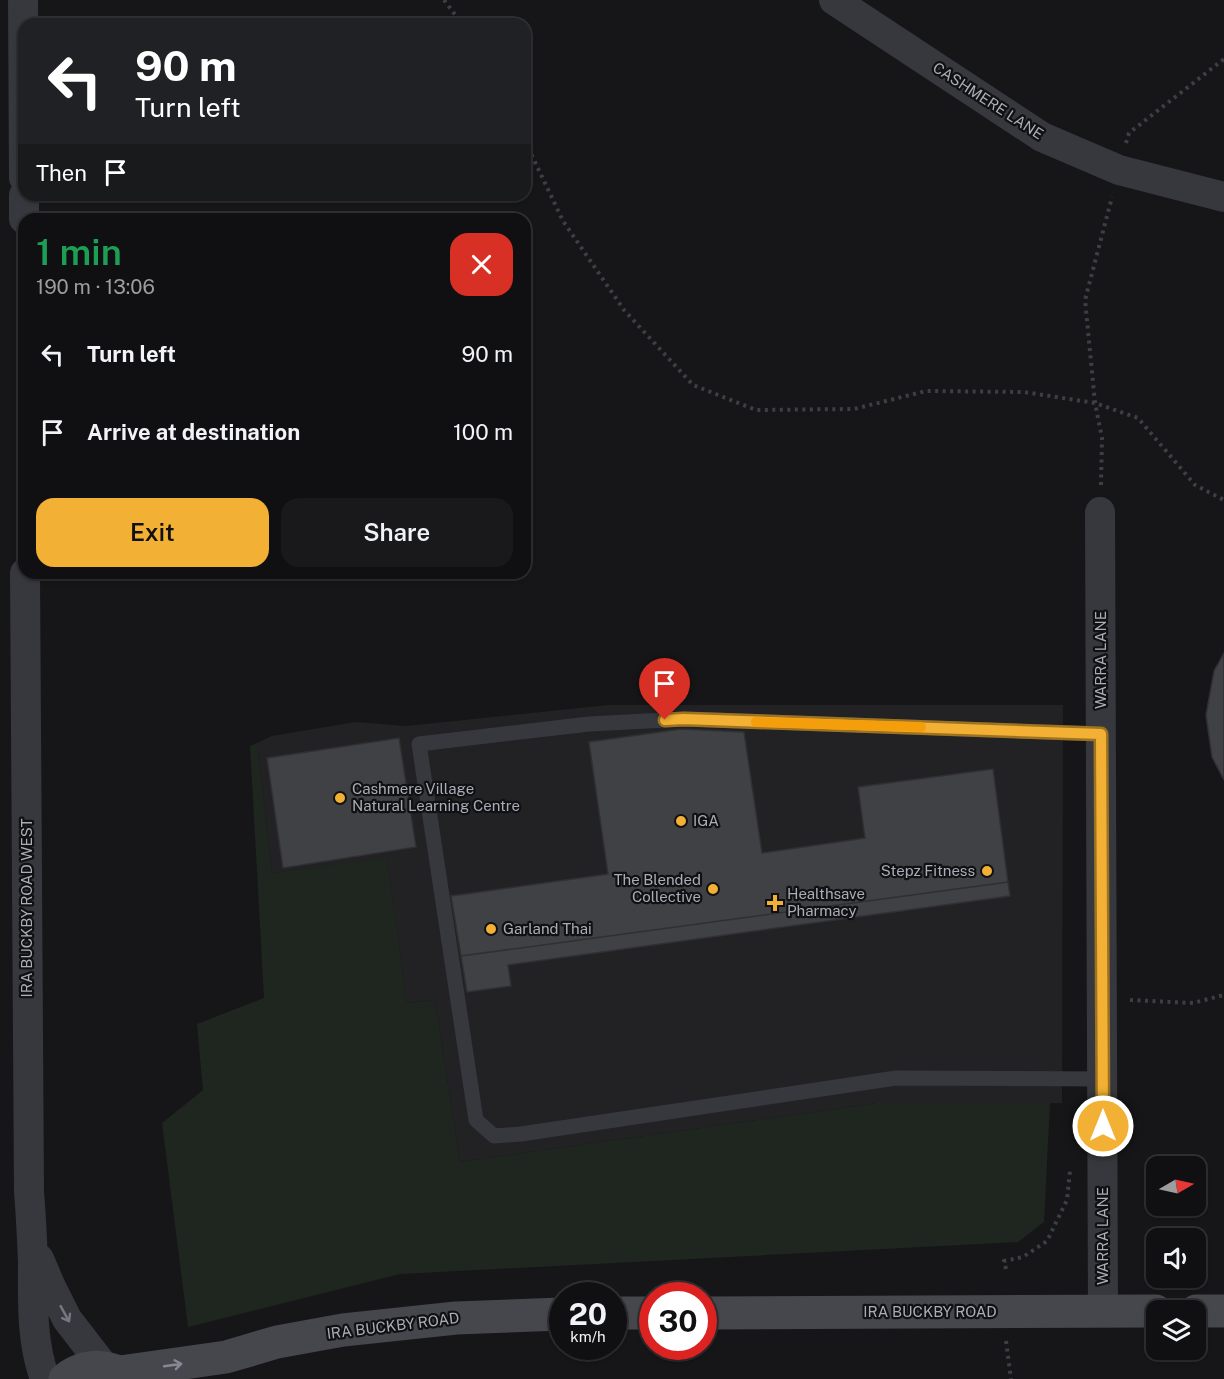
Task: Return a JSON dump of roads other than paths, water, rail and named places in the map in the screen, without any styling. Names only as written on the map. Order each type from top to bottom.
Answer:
[{"type":"street","points":[[23,0],[23,18]]},
{"type":"street","name":"CASHMERE LANE","points":[[834,0],[1042,137],[1119,170],[1224,197]]},
{"type":"street","name":"WARRA LANE","points":[[1100,512],[1103,1312]]},
{"type":"street","name":"IRA BUCKBY ROAD WEST","points":[[25,579],[29,1192],[33,1242],[34,1334],[45,1379]]},
{"type":"street","name":"IRA BUCKBY ROAD WEST","points":[[33,1242],[67,1319],[118,1372]]},
{"type":"street","name":"IRA BUCKBY ROAD","points":[[717,1313],[1146,1311]]},
{"type":"street","points":[[1206,1311],[1224,1311]]},
{"type":"street","name":"IRA BUCKBY ROAD","points":[[65,1379],[87,1368],[118,1372],[226,1357],[277,1342],[343,1330],[456,1318],[549,1314]]},
{"type":"street","name":"IRA BUCKBY ROAD","points":[[198,1379],[226,1357]]},
{"type":"lane","points":[[1101,734],[684,719],[589,724],[419,744],[476,1120],[494,1136],[521,1134],[896,1078],[1102,1079]]},
{"type":"place","name":"Cashmere Village Natural Learning Centre","points":[[340,798]]},
{"type":"place","name":"IGA","points":[[681,821]]},
{"type":"place","name":"Stepz Fitness","points":[[987,871]]},
{"type":"place","name":"The Blended Collective","points":[[713,889]]},
{"type":"place","name":"Healthsave Pharmacy","points":[[775,903]]},
{"type":"place","name":"Garland Thai","points":[[491,929]]}]
